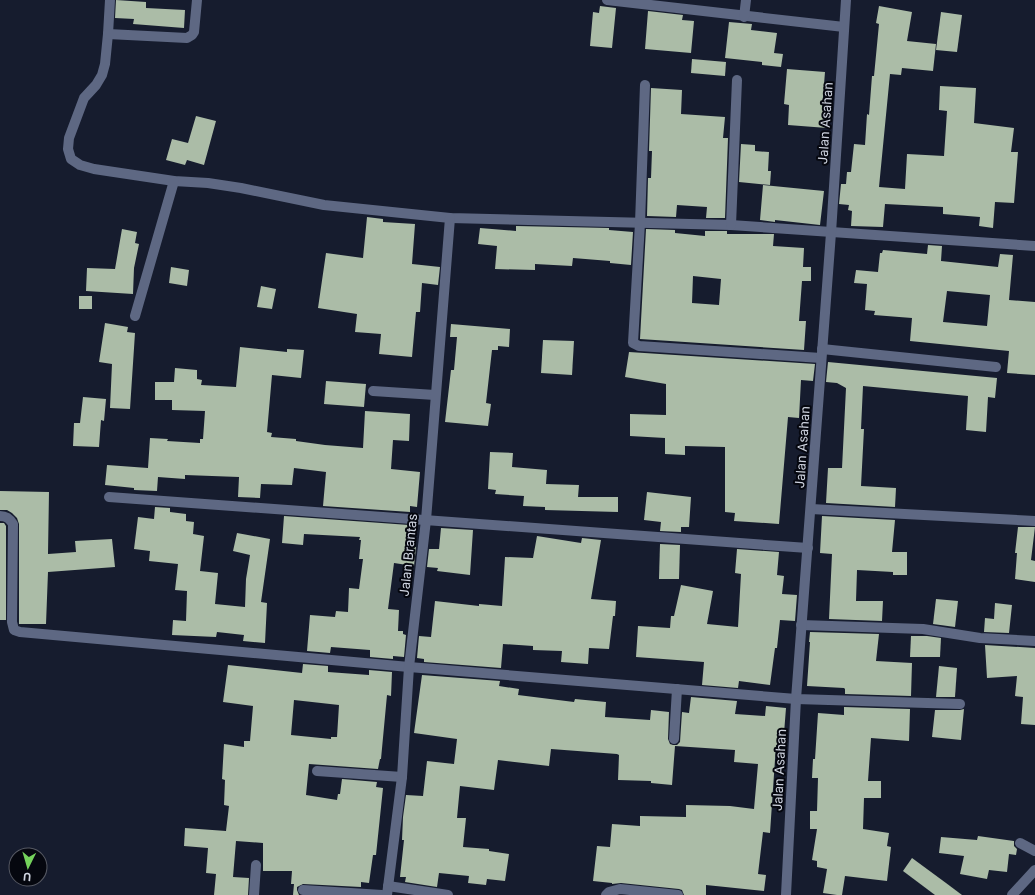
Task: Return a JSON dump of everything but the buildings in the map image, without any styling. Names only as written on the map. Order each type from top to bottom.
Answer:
[{"type":"street","points":[[110,0],[105,64],[102,76],[84,98],[69,138],[68,150],[71,159],[94,169],[174,181],[208,183],[241,188],[324,205],[450,218],[731,225],[1035,246]]},
{"type":"street","points":[[108,34],[187,38],[194,32],[196,0]]},
{"type":"street","points":[[608,0],[744,17],[844,27]]},
{"type":"street","points":[[744,17],[746,0]]},
{"type":"street","name":"Jalan Asahan","points":[[786,895],[796,699],[831,233],[846,0]]},
{"type":"street","points":[[731,225],[737,80]]},
{"type":"street","points":[[645,85],[640,222],[633,339],[635,345],[821,354],[996,367]]},
{"type":"street","points":[[135,316],[174,181]]},
{"type":"street","name":"Jalan Brantas","points":[[388,891],[402,777],[409,667],[426,520],[450,218]]},
{"type":"street","points":[[373,391],[435,395]]},
{"type":"street","points":[[109,497],[808,548]]},
{"type":"street","points":[[811,509],[1035,521]]},
{"type":"street","points":[[0,516],[5,516],[10,519],[13,524],[12,622],[14,630],[20,632],[409,667],[796,699],[960,704]]},
{"type":"street","points":[[801,625],[924,629],[980,638],[1035,641]]},
{"type":"street","points":[[674,739],[677,689]]},
{"type":"street","points":[[317,771],[402,777]]},
{"type":"street","points":[[1020,843],[1035,851]]},
{"type":"street","points":[[254,895],[256,865]]},
{"type":"street","points":[[1012,895],[1035,870]]},
{"type":"street","points":[[606,895],[609,892],[620,889],[678,895]]},
{"type":"street","points":[[303,890],[382,895]]},
{"type":"street","points":[[388,891],[448,895]]}]
